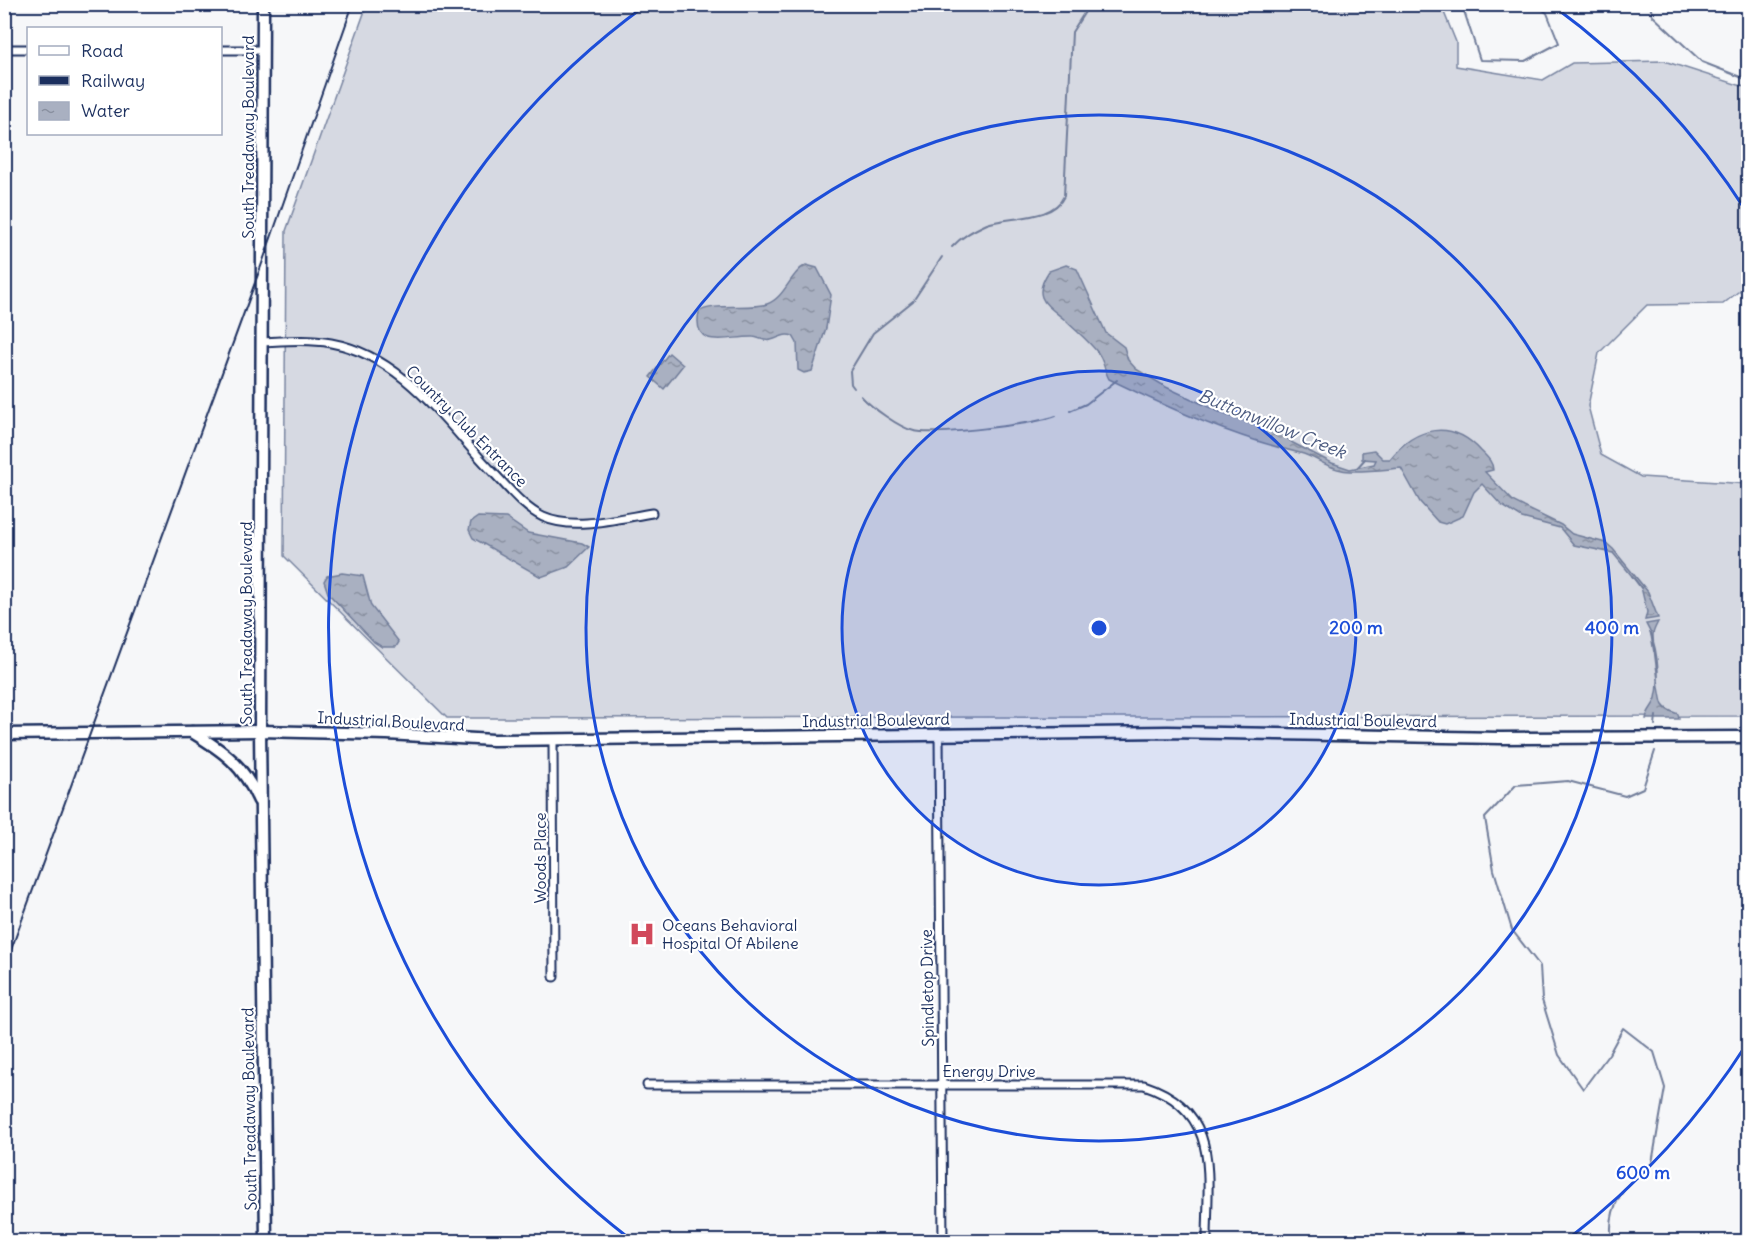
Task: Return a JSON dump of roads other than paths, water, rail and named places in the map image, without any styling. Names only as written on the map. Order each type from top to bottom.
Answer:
[{"type":"main road","name":"South Treadaway Boulevard","points":[[263,4],[260,731],[266,1242]]},
{"type":"main road","name":"Industrial Boulevard","points":[[4,734],[260,731],[553,740],[1168,732],[1500,738],[1749,737]]},
{"type":"main road","points":[[192,732],[227,754],[241,769],[249,778],[261,807]]},
{"type":"street","points":[[4,49],[27,49]]},
{"type":"street","points":[[222,50],[262,50]]},
{"type":"street","name":"Country Club Entrance","points":[[262,342],[304,340],[330,342],[352,348],[381,362],[410,382],[503,482],[543,517],[574,522],[652,513]]},
{"type":"street","name":"Spindletop Drive","points":[[939,735],[943,1242]]},
{"type":"street","name":"Woods Place","points":[[553,740],[554,977]]},
{"type":"street","name":"Energy Drive","points":[[647,1085],[1144,1084],[1173,1098],[1190,1114],[1203,1135],[1207,1156],[1207,1242]]},
{"type":"water","points":[[806,265],[817,268],[831,295],[826,328],[812,371],[804,373],[798,370],[797,343],[793,336],[784,335],[768,340],[753,337],[714,339],[701,333],[698,325],[699,312],[713,307],[767,304],[778,296]]},
{"type":"water","points":[[1066,265],[1077,269],[1106,333],[1124,347],[1128,360],[1136,369],[1166,387],[1226,415],[1276,429],[1293,443],[1332,463],[1350,469],[1374,464],[1376,460],[1362,459],[1362,452],[1374,450],[1383,459],[1390,459],[1411,439],[1434,431],[1458,434],[1470,441],[1491,462],[1493,470],[1485,472],[1514,502],[1561,525],[1572,534],[1606,543],[1613,549],[1648,592],[1658,618],[1645,620],[1647,612],[1641,587],[1613,553],[1574,545],[1560,528],[1522,518],[1501,505],[1482,484],[1474,492],[1463,516],[1445,524],[1438,522],[1420,502],[1401,468],[1354,471],[1336,469],[1305,455],[1251,439],[1203,421],[1109,379],[1102,359],[1094,348],[1043,300],[1041,288],[1049,271]]},
{"type":"water","points":[[669,353],[683,365],[664,389],[650,377]]},
{"type":"water","points":[[478,517],[506,518],[528,533],[582,543],[589,547],[568,567],[541,577],[473,538],[469,530],[471,522]]},
{"type":"water","points":[[342,573],[363,576],[371,606],[399,642],[396,647],[382,647],[374,642],[328,593],[324,581],[327,576]]},
{"type":"water","points":[[1658,622],[1653,633],[1654,643],[1646,624]]},
{"type":"water","points":[[1654,643],[1657,660],[1658,680],[1655,660]]},
{"type":"water","points":[[1658,680],[1663,705],[1667,710],[1678,714],[1679,719],[1646,719],[1656,698]]},
{"type":"waterway","name":"Buttonwillow Creek","points":[[952,247],[964,236],[987,224],[1051,210],[1064,196],[1072,32],[1090,4]]},
{"type":"waterway","points":[[1464,4],[1464,11],[1480,60],[1525,61],[1559,43],[1547,13],[1535,4]]},
{"type":"waterway","points":[[1650,4],[1652,15],[1702,62],[1748,80]]},
{"type":"waterway","name":"Buttonwillow Creek","points":[[854,388],[851,384],[850,371],[873,333],[913,301],[942,257]]},
{"type":"waterway","name":"Buttonwillow Creek","points":[[1070,411],[1086,404],[1117,380]]},
{"type":"waterway","name":"Buttonwillow Creek","points":[[861,396],[901,426],[914,431],[942,432],[985,428],[1056,416]]},
{"type":"waterway","name":"Buttonwillow Creek","points":[[1357,468],[1365,459]]},
{"type":"waterway","name":"Buttonwillow Creek","points":[[1632,576],[1641,588]]},
{"type":"waterway","name":"Buttonwillow Creek","points":[[1651,633],[1654,651]]},
{"type":"waterway","name":"Buttonwillow Creek","points":[[1655,725],[1656,716]]},
{"type":"waterway","name":"Buttonwillow Creek","points":[[1612,1242],[1612,1217],[1620,1196],[1626,1187],[1652,1163],[1665,1088],[1654,1052],[1623,1028],[1609,1054],[1583,1089],[1559,1055],[1542,1000],[1540,966],[1512,930],[1494,870],[1485,818],[1516,785],[1568,781],[1625,796],[1643,788],[1655,751]]},
{"type":"railway","points":[[4,969],[264,258],[353,4]]},
{"type":"place","name":"Oceans Behavioral Hospital Of Abilene","points":[[642,934]]}]
